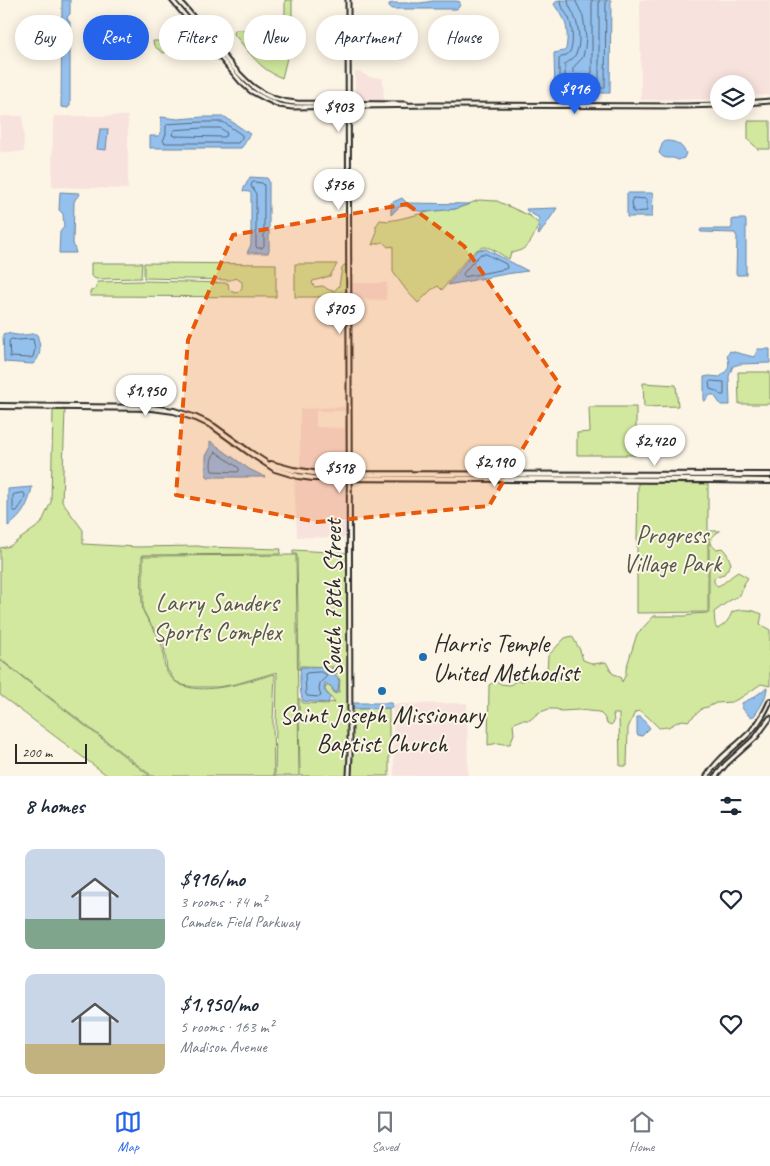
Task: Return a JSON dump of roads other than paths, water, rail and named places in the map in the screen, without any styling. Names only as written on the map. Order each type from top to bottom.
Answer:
[{"type":"main road","points":[[0,406],[152,408],[174,411],[207,423],[264,461],[307,473],[349,476],[608,477],[770,481]]},
{"type":"main road","points":[[608,477],[633,475],[770,475]]},
{"type":"main road","points":[[633,475],[641,479]]},
{"type":"main road","points":[[641,479],[645,477],[673,477],[679,475]]},
{"type":"street","points":[[172,0],[237,78],[254,93],[290,107],[348,105],[710,105]]},
{"type":"street","points":[[178,0],[249,85],[270,97],[291,102],[348,105]]},
{"type":"street","name":"South 78th Street","points":[[348,0],[349,776]]},
{"type":"street","points":[[755,102],[770,101]]},
{"type":"street","points":[[707,776],[720,759],[756,725],[770,701]]},
{"type":"street","points":[[716,776],[726,764],[756,737],[770,718]]},
{"type":"water","points":[[62,0],[70,0],[70,14],[62,15]]},
{"type":"water","points":[[558,0],[611,0],[610,93],[555,93],[554,53],[566,49],[567,40],[565,22],[554,4]]},
{"type":"water","points":[[457,1],[460,2],[460,5],[456,9],[392,9],[389,5],[393,3]]},
{"type":"water","points":[[61,60],[70,60],[70,105],[68,108],[61,107]]},
{"type":"water","points":[[161,117],[178,119],[225,117],[250,134],[241,148],[150,148],[150,136],[158,136],[161,133]]},
{"type":"water","points":[[100,129],[108,129],[106,150],[97,149]]},
{"type":"water","points":[[663,142],[675,142],[680,145],[686,153],[684,158],[678,160],[661,156],[659,153]]},
{"type":"water","points":[[250,177],[267,178],[269,181],[268,253],[247,253],[251,245],[251,193],[243,190]]},
{"type":"water","points":[[60,192],[79,193],[80,195],[74,202],[73,243],[76,253],[59,253],[60,232],[64,227],[63,214],[59,210]]},
{"type":"water","points":[[627,193],[652,193],[652,217],[627,217]]},
{"type":"water","points":[[402,198],[407,203],[470,204],[455,209],[426,212],[413,210],[403,205],[391,215],[391,203]]},
{"type":"water","points":[[557,208],[539,235],[539,218],[526,209]]},
{"type":"water","points":[[745,219],[746,221],[746,274],[744,275],[737,275],[736,273],[737,237],[735,233],[700,231],[701,229],[731,229],[732,220]]},
{"type":"water","points":[[486,249],[528,271],[448,285],[468,259],[478,250]]},
{"type":"water","points":[[3,334],[20,335],[37,334],[40,346],[38,357],[33,364],[4,362]]},
{"type":"water","points":[[758,349],[770,349],[770,363],[733,366],[729,376],[730,405],[721,405],[714,395],[710,395],[704,402],[704,377],[720,377],[725,372],[729,366],[727,356],[730,351],[754,357]]},
{"type":"water","points":[[210,441],[249,469],[265,477],[208,477],[206,475],[206,456],[210,449]]},
{"type":"water","points":[[32,487],[24,510],[8,526],[8,489]]},
{"type":"water","points":[[301,667],[336,669],[334,675],[339,680],[338,691],[335,693],[332,687],[325,683],[324,690],[330,697],[328,703],[303,701],[300,685]]},
{"type":"water","points":[[766,688],[762,703],[754,716],[750,717],[742,708],[742,703]]},
{"type":"water","points":[[353,703],[392,703],[392,708],[353,709]]},
{"type":"water","points":[[637,717],[641,717],[650,728],[642,736],[637,734]]},
{"type":"place","name":"Harris Temple United Methodist","points":[[423,657]]},
{"type":"place","name":"Saint Joseph Missionary Baptist Church","points":[[382,691]]},
{"type":"park label","name":"Progress Village Park","points":[[672,548]]},
{"type":"park label","name":"Larry Sanders Sports Complex","points":[[217,616]]}]
